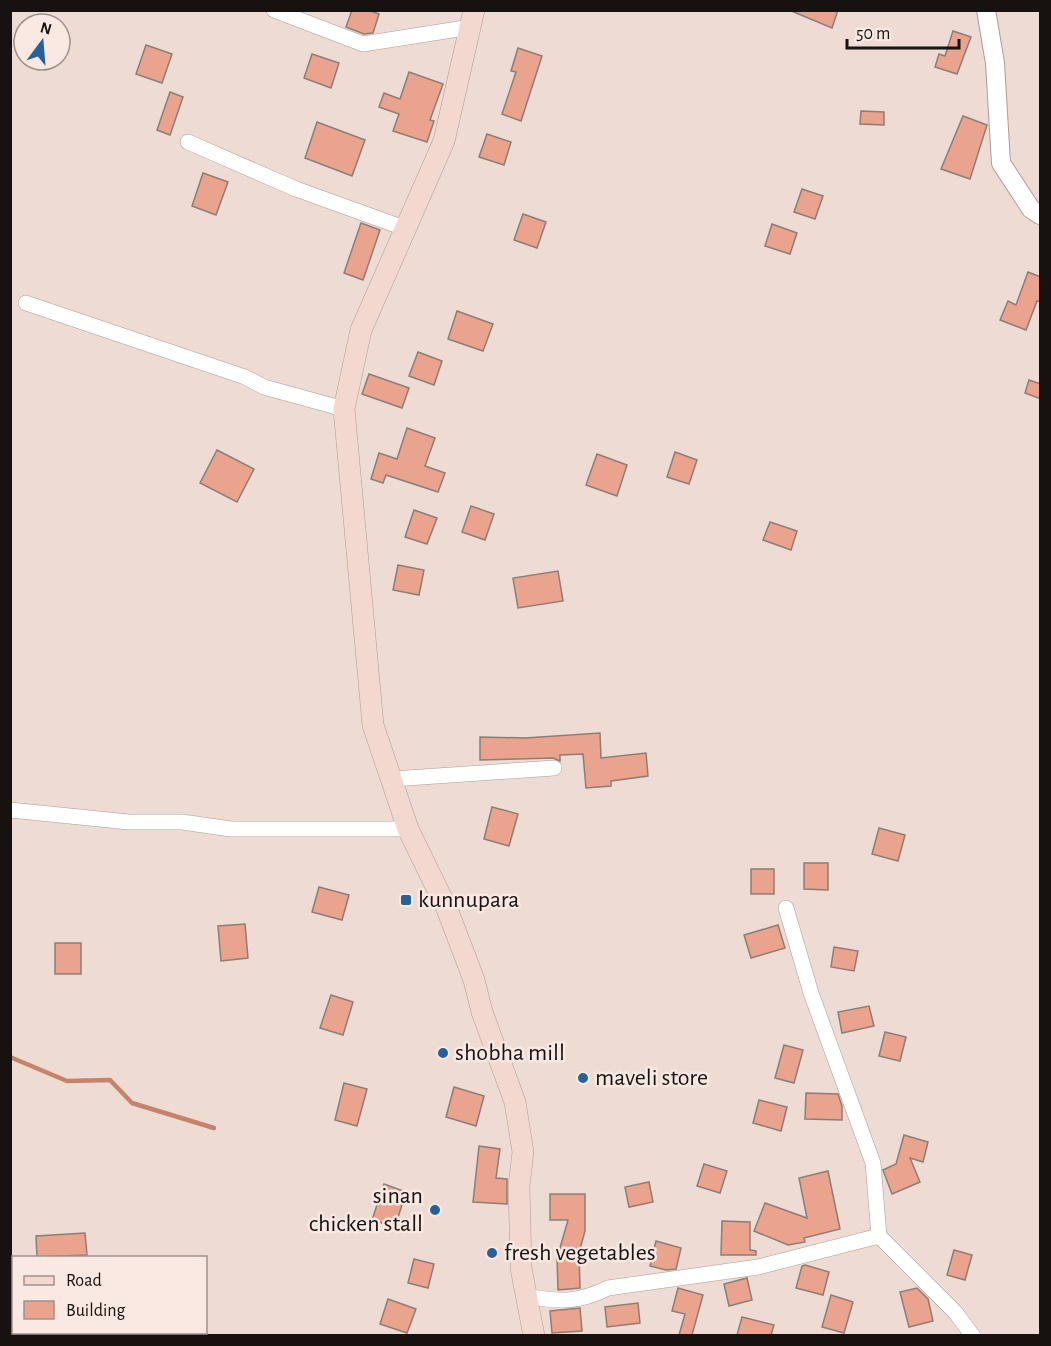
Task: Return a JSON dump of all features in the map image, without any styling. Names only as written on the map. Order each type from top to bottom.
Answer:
[{"type":"main road","points":[[473,19],[444,141],[361,330],[344,410],[374,725],[408,829],[447,909],[515,1102],[523,1152],[519,1186],[521,1268],[534,1335]]},
{"type":"street","points":[[274,10],[292,14],[363,44],[473,19]]},
{"type":"street","points":[[986,10],[995,63],[1001,163],[1031,209],[1041,215]]},
{"type":"street","points":[[188,142],[296,189],[407,229]]},
{"type":"street","points":[[26,303],[245,377],[264,387],[344,410]]},
{"type":"street","points":[[392,779],[554,768]]},
{"type":"street","points":[[10,810],[129,822],[182,822],[231,829],[408,829]]},
{"type":"street","points":[[786,908],[811,993],[873,1163],[879,1236],[955,1312],[973,1335]]},
{"type":"street","points":[[526,1296],[550,1300],[586,1299],[608,1288],[758,1267],[879,1236]]},
{"type":"building","points":[[352,10],[368,10],[379,14],[373,33],[364,34],[346,27]]},
{"type":"building","points":[[789,10],[838,10],[832,28]]},
{"type":"building","points":[[953,31],[971,37],[957,74],[935,67],[939,54],[945,56]]},
{"type":"building","points":[[146,45],[172,54],[162,83],[136,74]]},
{"type":"building","points":[[518,48],[542,56],[521,121],[502,114],[516,72],[511,71]]},
{"type":"building","points":[[312,54],[339,63],[331,88],[304,78]]},
{"type":"building","points":[[409,72],[443,84],[430,120],[434,121],[427,142],[393,131],[399,114],[379,107],[384,93],[400,99]]},
{"type":"building","points":[[170,92],[183,97],[170,135],[157,130]]},
{"type":"building","points":[[861,111],[884,112],[884,125],[860,124]]},
{"type":"building","points":[[963,116],[987,125],[970,179],[941,169]]},
{"type":"building","points":[[317,122],[365,140],[352,176],[305,158]]},
{"type":"building","points":[[487,134],[511,142],[504,165],[479,157]]},
{"type":"building","points":[[203,173],[228,182],[216,215],[192,206]]},
{"type":"building","points":[[802,189],[823,196],[815,219],[794,212]]},
{"type":"building","points":[[523,214],[546,222],[537,248],[514,240]]},
{"type":"building","points":[[361,223],[380,230],[363,280],[344,273]]},
{"type":"building","points":[[772,224],[797,233],[790,254],[765,246]]},
{"type":"building","points":[[1028,272],[1041,277],[1041,302],[1037,301],[1026,330],[1000,320],[1008,301],[1016,305]]},
{"type":"building","points":[[457,311],[493,324],[483,351],[448,339]]},
{"type":"building","points":[[418,352],[442,361],[434,385],[409,376]]},
{"type":"building","points":[[369,374],[409,388],[402,408],[362,394]]},
{"type":"building","points":[[1029,380],[1041,384],[1041,399],[1025,393]]},
{"type":"building","points":[[407,428],[435,438],[425,466],[445,473],[438,492],[386,475],[383,483],[371,479],[379,453],[397,459]]},
{"type":"building","points":[[217,450],[254,469],[237,502],[200,483]]},
{"type":"building","points":[[675,452],[697,460],[689,484],[667,477]]},
{"type":"building","points":[[597,454],[627,465],[617,496],[586,485]]},
{"type":"building","points":[[471,506],[494,514],[485,540],[462,532]]},
{"type":"building","points":[[414,510],[437,518],[427,544],[405,537]]},
{"type":"building","points":[[770,522],[797,531],[791,550],[763,540]]},
{"type":"building","points":[[398,565],[424,570],[419,595],[393,590]]},
{"type":"building","points":[[558,571],[563,601],[518,608],[513,578]]},
{"type":"building","points":[[600,733],[601,758],[646,753],[648,776],[611,781],[611,786],[586,788],[583,754],[560,755],[560,761],[553,758],[480,760],[480,737],[525,738]]},
{"type":"building","points":[[492,807],[518,814],[509,846],[484,839]]},
{"type":"building","points":[[879,828],[905,835],[898,861],[872,854]]},
{"type":"building","points":[[804,863],[828,863],[828,890],[804,889]]},
{"type":"building","points":[[751,869],[774,869],[774,894],[751,894]]},
{"type":"building","points":[[319,887],[349,895],[342,920],[312,912]]},
{"type":"building","points":[[245,924],[248,958],[221,961],[218,926]]},
{"type":"building","points":[[778,925],[785,948],[751,958],[744,935]]},
{"type":"building","points":[[55,943],[81,943],[81,974],[55,974]]},
{"type":"building","points":[[834,947],[858,951],[854,971],[831,967]]},
{"type":"building","points":[[331,995],[353,1002],[343,1035],[320,1028]]},
{"type":"building","points":[[869,1006],[874,1026],[842,1033],[838,1012]]},
{"type":"building","points":[[885,1032],[906,1037],[900,1061],[879,1056]]},
{"type":"building","points":[[784,1045],[803,1050],[794,1083],[775,1078]]},
{"type":"building","points":[[344,1083],[367,1089],[357,1126],[335,1120]]},
{"type":"building","points":[[454,1087],[484,1096],[476,1126],[446,1117]]},
{"type":"building","points":[[806,1093],[838,1094],[842,1106],[842,1120],[805,1119]]},
{"type":"building","points":[[759,1100],[787,1107],[781,1131],[753,1123]]},
{"type":"building","points":[[904,1135],[928,1142],[923,1162],[910,1158],[920,1182],[892,1194],[883,1170],[896,1164]]},
{"type":"building","points":[[479,1146],[500,1149],[496,1178],[507,1179],[507,1204],[473,1202]]},
{"type":"building","points":[[704,1164],[727,1171],[720,1193],[697,1186]]},
{"type":"building","points":[[828,1171],[840,1229],[804,1238],[805,1242],[788,1245],[754,1231],[765,1203],[807,1218],[799,1178]]},
{"type":"building","points":[[649,1182],[653,1202],[629,1207],[625,1187]]},
{"type":"building","points":[[384,1184],[406,1192],[395,1227],[372,1220]]},
{"type":"building","points":[[550,1194],[585,1194],[585,1231],[579,1253],[580,1288],[558,1290],[557,1258],[568,1220],[550,1220]]},
{"type":"building","points":[[722,1221],[750,1222],[750,1250],[756,1251],[756,1255],[721,1255]]},
{"type":"building","points":[[85,1233],[87,1255],[37,1256],[36,1236]]},
{"type":"building","points":[[656,1241],[681,1248],[676,1269],[666,1270],[650,1266]]},
{"type":"building","points":[[954,1250],[972,1255],[965,1280],[947,1275]]},
{"type":"building","points":[[414,1259],[434,1264],[428,1288],[408,1283]]},
{"type":"building","points":[[802,1266],[829,1272],[823,1295],[796,1288]]},
{"type":"building","points":[[747,1278],[752,1300],[729,1306],[724,1284]]},
{"type":"building","points":[[678,1288],[703,1295],[692,1335],[679,1335],[685,1314],[672,1311]]},
{"type":"building","points":[[917,1288],[928,1299],[933,1321],[909,1327],[900,1292]]},
{"type":"building","points":[[831,1295],[853,1302],[844,1333],[822,1327]]},
{"type":"building","points":[[388,1299],[416,1309],[407,1333],[380,1324]]},
{"type":"building","points":[[638,1303],[640,1323],[607,1327],[605,1307]]},
{"type":"building","points":[[580,1308],[582,1331],[552,1333],[550,1311]]},
{"type":"building","points":[[742,1317],[774,1325],[771,1335],[737,1335]]},
{"type":"waterway","points":[[10,1057],[67,1081],[110,1080],[132,1103],[214,1128]]},
{"type":"place","name":"kunnupara","points":[[406,900]]},
{"type":"place","name":"shobha mill","points":[[443,1053]]},
{"type":"place","name":"maveli store","points":[[583,1078]]},
{"type":"place","name":"sinan chicken stall","points":[[435,1210]]},
{"type":"place","name":"fresh vegetables","points":[[492,1253]]}]
